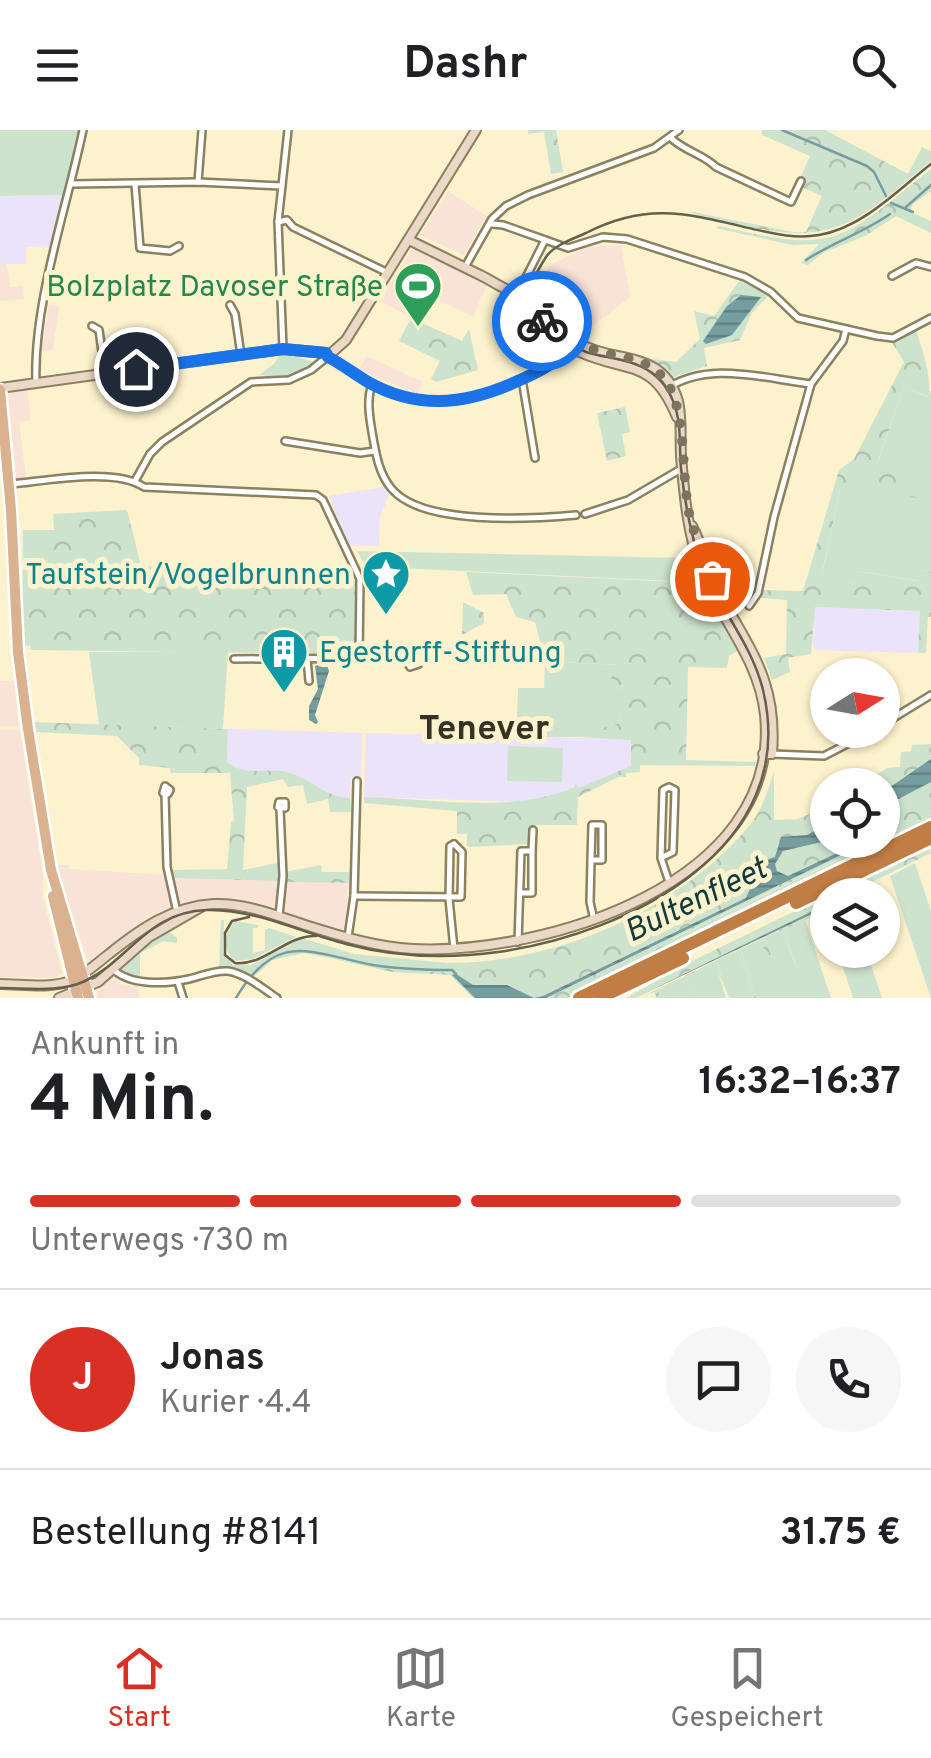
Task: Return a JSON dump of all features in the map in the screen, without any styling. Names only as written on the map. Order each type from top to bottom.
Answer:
[{"type":"highway","points":[[579,998],[931,828]]},
{"type":"highway","points":[[600,998],[931,838]]},
{"type":"main road","points":[[0,389],[9,484],[9,584],[18,652],[56,910],[83,994]]},
{"type":"street","points":[[36,384],[37,345],[83,130]]},
{"type":"street","points":[[198,182],[202,130]]},
{"type":"street","points":[[283,349],[278,222],[288,130]]},
{"type":"street","points":[[136,481],[150,454],[162,442],[251,382],[289,380],[311,370],[346,340],[476,130]]},
{"type":"street","points":[[465,267],[492,218],[520,198],[642,153],[679,130]]},
{"type":"street","points":[[671,138],[687,152],[791,202],[801,182]]},
{"type":"street","points":[[72,184],[198,182],[282,186]]},
{"type":"street","points":[[135,184],[140,248],[170,250],[179,246]]},
{"type":"street","points":[[278,222],[287,220],[293,227],[388,274]]},
{"type":"street","points":[[492,224],[568,248],[595,238],[617,237],[698,260],[745,277],[770,292],[798,318],[846,329],[893,338],[931,318]]},
{"type":"street","points":[[409,240],[517,294],[589,348],[654,368],[667,388],[679,422],[696,557],[758,680],[768,754]]},
{"type":"street","points":[[517,294],[545,240]]},
{"type":"street","points":[[892,276],[916,263],[931,267]]},
{"type":"street","points":[[230,305],[236,314],[241,355]]},
{"type":"street","points":[[537,310],[570,346],[593,357],[634,367],[667,388]]},
{"type":"street","points":[[92,326],[99,330],[105,373]]},
{"type":"street","points":[[750,606],[758,593],[774,517],[811,384],[843,341],[846,329]]},
{"type":"street","points":[[327,355],[372,384],[403,398],[429,402],[480,397],[556,362],[570,346]]},
{"type":"street","points":[[0,389],[283,349],[300,350],[318,358],[327,355]]},
{"type":"street","points":[[667,388],[695,374],[710,372],[811,384]]},
{"type":"street","points":[[522,379],[535,458]]},
{"type":"street","points":[[372,384],[369,410],[375,451],[389,486],[404,500],[422,508],[508,517],[576,515]]},
{"type":"street","points":[[285,441],[360,453],[375,451]]},
{"type":"street","points":[[585,514],[628,500],[682,468]]},
{"type":"street","points":[[9,484],[112,477],[136,481],[144,487],[316,495],[360,579],[359,658]]},
{"type":"street","points":[[0,984],[54,985],[78,977],[132,935],[205,905],[230,905],[279,916],[348,938],[410,948],[451,949],[518,942],[594,920],[668,882],[711,851],[736,822],[768,754],[773,725],[767,688],[755,653],[712,579],[692,526]]},
{"type":"street","points":[[234,659],[396,658],[407,662]]},
{"type":"street","points":[[307,659],[309,680]]},
{"type":"street","points":[[900,713],[931,695]]},
{"type":"street","points":[[768,754],[824,756],[839,748]]},
{"type":"street","points":[[348,938],[354,896],[357,781]]},
{"type":"street","points":[[661,858],[673,852],[674,790],[669,786],[663,790],[661,858],[668,882]]},
{"type":"street","points":[[165,794],[167,867],[178,915]]},
{"type":"street","points":[[279,916],[280,808]]},
{"type":"street","points":[[591,860],[602,860],[602,825],[592,825],[591,860],[590,902],[594,920]]},
{"type":"street","points":[[520,893],[532,894],[532,830]]},
{"type":"street","points":[[354,896],[449,899],[461,897],[462,852],[454,844],[450,846],[449,899],[451,949]]},
{"type":"street","points":[[518,942],[521,851],[532,851]]},
{"type":"street","points":[[59,998],[83,994],[178,915]]},
{"type":"street","points":[[113,969],[123,979],[178,981],[228,971],[277,998]]},
{"type":"street","points":[[178,981],[183,998]]},
{"type":"shaded area","points":[[448,191],[486,216],[464,255],[420,235]]},
{"type":"shaded area","points":[[65,195],[53,246],[26,247],[26,264],[0,264],[0,196]]},
{"type":"shaded area","points":[[621,245],[630,297],[577,338],[539,301],[537,289],[550,265],[587,247]]},
{"type":"shaded area","points":[[412,249],[488,283],[473,316],[430,297],[418,321],[380,301]]},
{"type":"shaded area","points":[[0,264],[7,264],[10,287],[23,286],[24,299],[0,301]]},
{"type":"shaded area","points":[[49,305],[59,306],[53,350],[41,351]]},
{"type":"shaded area","points":[[366,356],[423,382],[417,394],[359,370]]},
{"type":"shaded area","points":[[27,389],[31,420],[19,422],[26,479],[16,479],[8,396],[15,390]]},
{"type":"shaded area","points":[[385,487],[390,493],[380,516],[379,546],[348,545],[329,496]]},
{"type":"shaded area","points":[[814,607],[920,611],[918,653],[817,650],[813,648]]},
{"type":"shaded area","points":[[0,681],[14,681],[19,726],[0,726]]},
{"type":"shaded area","points":[[228,729],[362,733],[361,777],[351,777],[350,798],[341,798],[289,772],[238,771],[227,762]]},
{"type":"shaded area","points":[[0,730],[20,730],[43,874],[43,897],[62,973],[55,978],[0,977]]},
{"type":"shaded area","points":[[366,733],[632,739],[631,766],[579,789],[525,802],[364,797]]},
{"type":"shaded area","points":[[56,865],[164,875],[172,907],[149,916],[88,962]]},
{"type":"shaded area","points":[[172,878],[279,881],[271,908],[216,899],[179,905]]},
{"type":"shaded area","points":[[285,882],[349,883],[345,929],[286,913]]},
{"type":"shaded area","points":[[113,976],[121,984],[137,986],[140,998],[97,998],[99,989]]},
{"type":"green space","points":[[0,130],[79,130],[65,195],[0,196]]},
{"type":"green space","points":[[528,130],[556,130],[563,172],[551,174],[544,132],[528,134]]},
{"type":"green space","points":[[762,130],[825,130],[908,174],[922,147],[931,151],[931,161],[868,211],[829,229],[806,233],[780,232],[688,211],[806,232],[822,196],[797,185],[810,156],[762,135]]},
{"type":"green space","points":[[931,169],[931,191],[913,204],[910,212],[931,221],[931,233],[896,216],[867,235],[823,253],[808,265],[801,263],[819,244],[792,245],[716,228],[790,239],[814,240],[836,235],[877,212]]},
{"type":"green space","points":[[740,280],[768,296],[752,313],[740,340],[704,348],[707,366],[671,378],[644,358],[676,362],[700,339],[694,311],[714,316]]},
{"type":"green space","points":[[411,318],[462,341],[469,329],[478,370],[436,382],[431,379],[440,361],[399,341]]},
{"type":"green space","points":[[916,329],[928,371],[929,397],[904,387],[877,463],[923,475],[917,498],[841,485],[821,578],[854,584],[857,571],[917,581],[920,570],[931,572],[926,653],[918,653],[920,611],[815,607],[811,654],[788,658],[790,672],[772,680],[764,658],[786,654],[787,600],[761,598],[762,590],[803,591],[839,470],[854,459],[904,362],[891,341]]},
{"type":"green space","points":[[281,352],[317,363],[288,378],[259,375],[274,364]]},
{"type":"green space","points":[[904,387],[928,397],[931,391],[931,572],[920,570],[918,581],[858,571],[854,584],[821,579],[841,485],[877,464]]},
{"type":"green space","points":[[625,407],[630,432],[622,434],[626,456],[607,461],[597,413]]},
{"type":"green space","points":[[127,510],[141,566],[352,574],[355,654],[31,650],[30,646],[22,645],[23,530],[54,530],[53,514]]},
{"type":"green space","points":[[357,551],[685,558],[691,582],[367,569]]},
{"type":"green space","points":[[466,572],[701,583],[741,649],[729,656],[727,668],[688,667],[686,760],[756,762],[755,766],[640,765],[640,772],[626,773],[626,777],[618,777],[578,797],[577,825],[533,825],[530,844],[470,847],[467,834],[457,834],[457,811],[364,803],[364,797],[470,803],[524,801],[550,796],[575,787],[575,783],[579,788],[631,766],[631,740],[578,737],[592,712],[597,714],[600,729],[619,723],[622,689],[617,688],[611,701],[597,703],[619,665],[545,661],[535,622],[516,617],[506,594],[473,595]]},
{"type":"green space","points":[[463,602],[484,613],[484,623],[462,635]]},
{"type":"green space","points":[[228,651],[223,729],[99,725],[89,652]]},
{"type":"green space","points":[[545,661],[619,665],[617,688],[623,689],[619,723],[600,729],[592,713],[578,737],[540,737],[541,718],[517,717],[518,688],[544,688]]},
{"type":"green space","points":[[33,722],[228,729],[227,762],[250,771],[282,771],[298,776],[333,795],[350,798],[351,812],[330,812],[328,799],[307,804],[303,785],[288,787],[283,779],[247,787],[243,870],[278,863],[279,881],[172,878],[171,870],[227,869],[234,821],[230,773],[171,773],[170,768],[139,765],[139,758],[117,736],[35,732]]},
{"type":"green space","points":[[931,744],[931,815],[900,830],[900,768],[887,768],[900,767],[901,752],[911,751],[912,745]]},
{"type":"green space","points":[[508,746],[563,748],[562,782],[507,781]]},
{"type":"green space","points":[[774,771],[774,820],[798,819],[810,814],[810,858],[841,858],[672,939],[674,946],[567,998],[473,998],[450,975],[392,972],[325,957],[449,973],[447,963],[531,954],[572,942],[651,907],[687,883],[754,820]]},
{"type":"green space","points":[[931,815],[931,821],[900,836],[900,830]]},
{"type":"green space","points":[[928,846],[931,853],[880,878],[863,878]]},
{"type":"green space","points":[[842,858],[855,858],[674,946],[671,940]]},
{"type":"green space","points":[[915,863],[931,911],[931,998],[900,906],[900,878],[890,876]]},
{"type":"green space","points":[[321,865],[322,872],[350,872],[349,883],[285,882],[285,872]]},
{"type":"green space","points":[[810,904],[810,912],[635,998],[626,998]]},
{"type":"green space","points":[[810,915],[785,929],[798,969],[782,930],[765,938],[779,979],[778,988],[761,940],[741,950],[756,998],[738,951],[717,962],[729,998],[714,963],[691,974],[697,998],[686,976],[658,990],[660,998],[654,992],[639,998]]},
{"type":"green space","points":[[805,919],[810,934],[810,968],[821,968],[831,998],[756,998],[741,950],[761,940],[779,987],[765,938],[782,930],[797,968],[785,929]]},
{"type":"green space","points":[[221,920],[223,953],[233,965],[251,965],[302,938],[354,954],[447,963],[449,973],[380,967],[304,953],[273,960],[252,978],[219,968]]},
{"type":"green space","points":[[236,921],[258,925],[253,928],[253,953],[265,950],[265,930],[269,928],[296,937],[252,959],[236,961],[228,952],[226,941]]},
{"type":"green space","points":[[168,931],[177,943],[164,941],[140,953],[140,977],[122,974],[120,971],[145,946]]},
{"type":"green space","points":[[738,951],[753,998],[729,998],[717,961]]},
{"type":"green space","points":[[715,962],[726,998],[697,998],[690,974]]},
{"type":"green space","points":[[843,968],[872,968],[882,998],[853,998]]},
{"type":"green space","points":[[686,976],[694,998],[660,998],[658,990]]},
{"type":"water","points":[[741,295],[761,297],[732,335],[706,344],[703,341],[727,306]]},
{"type":"water","points":[[322,664],[329,671],[315,715],[316,724],[309,720],[309,706],[318,689],[315,666]]},
{"type":"water","points":[[931,759],[931,782],[900,798],[900,780]]},
{"type":"water","points":[[810,833],[810,845],[783,851],[775,864],[777,871],[788,876],[835,858],[546,998],[534,998],[746,898],[759,867],[775,857],[781,837]]},
{"type":"water","points":[[810,912],[810,915],[635,998]]},
{"type":"water","points":[[452,975],[473,985],[507,985],[534,998],[475,998]]},
{"type":"waterway","points":[[782,130],[867,166],[886,196]]},
{"type":"waterway","points":[[906,207],[931,185]]},
{"type":"waterway","points":[[891,203],[913,212]]},
{"type":"waterway","points":[[806,260],[890,214]]},
{"type":"waterway","name":"Bultenfleet","points":[[236,998],[266,962],[296,951],[383,966],[452,970],[456,974]]},
{"type":"tram line","points":[[0,988],[75,985],[101,972],[169,919],[207,910],[260,917],[383,952],[441,956],[498,952],[600,926],[649,903],[694,874],[730,838],[756,795],[768,746],[763,690],[750,654],[712,588],[697,552],[681,468],[678,417],[668,390],[642,367],[586,352],[563,338],[533,308],[531,285],[549,253],[608,223],[669,213],[786,235],[819,235],[865,216],[931,164]]},
{"type":"tram line","points":[[249,917],[232,921],[225,933],[225,955],[235,963],[256,960],[295,940],[316,936]]},
{"type":"way so far","points":[[542,321],[534,312],[536,308],[540,307],[581,344],[629,356],[654,368],[673,390],[679,406],[682,468],[692,526],[712,579]]},
{"type":"place","name":"Bolzplatz Davoser Straße","points":[[418,328]]},
{"type":"place","name":"Taufstein/Vogelbrunnen","points":[[386,616]]},
{"type":"place","name":"Egestorff-Stiftung","points":[[284,694]]},
{"type":"district","name":"Tenever","points":[[484,727]]},
{"type":"route","points":[[136,369],[295,349],[326,353],[372,384],[403,398],[458,402],[490,394],[556,362],[570,346],[542,321]]}]
